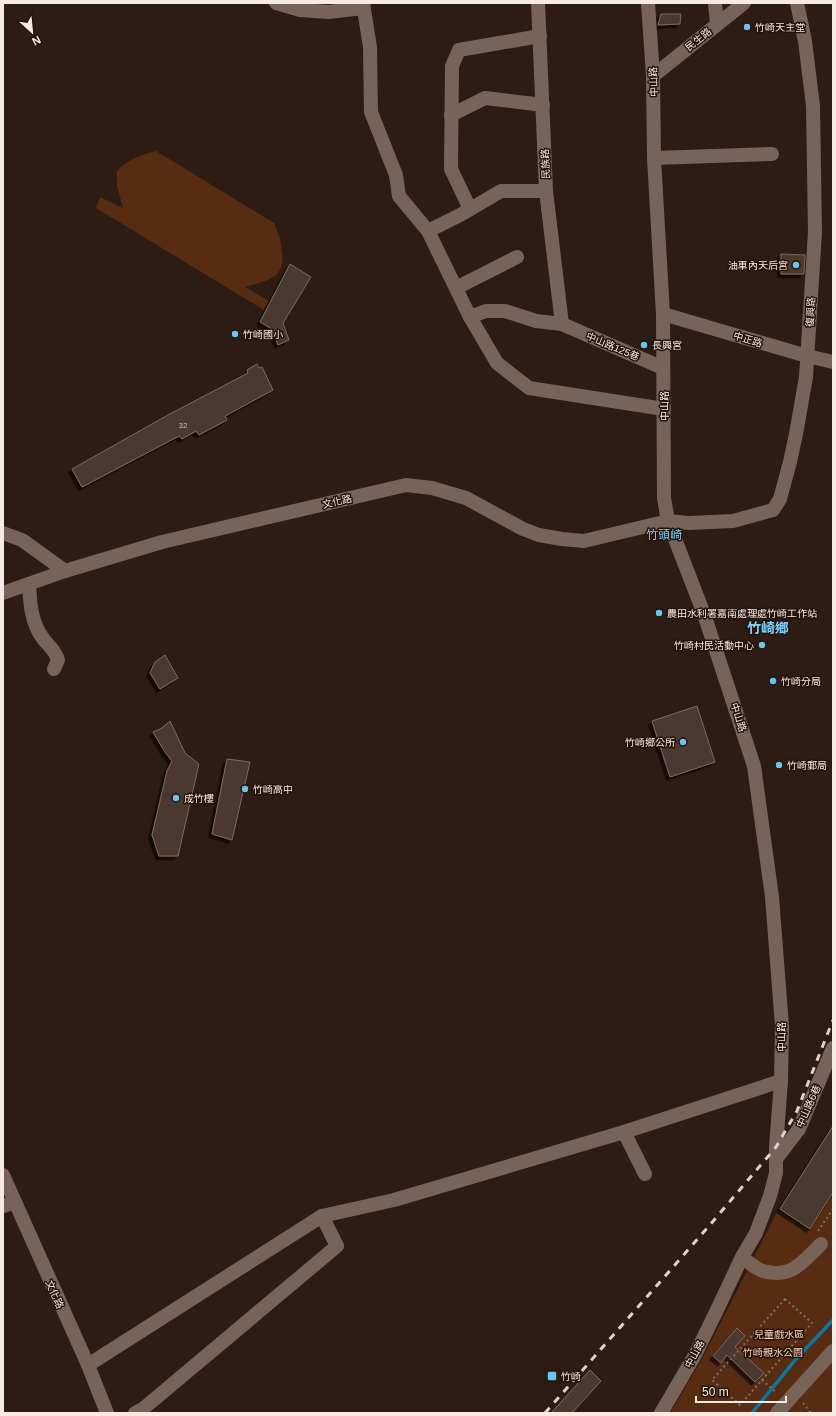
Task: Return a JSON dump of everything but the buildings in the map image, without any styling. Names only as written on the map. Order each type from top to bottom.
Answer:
[{"type":"street","points":[[276,3],[300,10],[329,12],[363,5],[370,47],[372,112],[396,175],[399,196],[428,231],[470,317],[497,363],[529,388],[664,409]]},
{"type":"street","name":"民族路","points":[[538,3],[546,191],[562,324]]},
{"type":"street","name":"中山路","points":[[648,3],[653,76],[654,158],[663,314],[664,498],[668,520],[704,614],[754,766],[772,897],[782,1026],[781,1081],[776,1173],[770,1196],[756,1233],[742,1257],[695,1355],[662,1413]]},
{"type":"street","points":[[715,3],[717,24]]},
{"type":"street","name":"民生路","points":[[653,76],[744,3]]},
{"type":"street","name":"復興路","points":[[668,520],[690,523],[733,521],[773,510],[780,499],[796,434],[806,377],[816,232],[813,106],[805,41],[797,3]]},
{"type":"street","points":[[470,209],[450,169],[452,66],[459,50],[540,36]]},
{"type":"street","points":[[451,116],[485,98],[543,105]]},
{"type":"street","points":[[654,158],[772,154]]},
{"type":"street","points":[[428,231],[500,191],[546,191]]},
{"type":"street","points":[[456,288],[516,257]]},
{"type":"street","name":"中山路125巷","points":[[470,317],[486,311],[505,311],[536,321],[562,324],[663,368]]},
{"type":"street","name":"中正路","points":[[663,314],[807,356],[833,362]]},
{"type":"street","name":"文化路","points":[[3,593],[65,571],[162,542],[406,485],[432,488],[466,498],[523,529],[539,535],[562,539],[584,541],[668,520]]},
{"type":"street","points":[[3,532],[22,540],[65,571]]},
{"type":"street","points":[[29,584],[30,606],[37,628],[41,636],[55,652],[58,660],[54,669]]},
{"type":"street","name":"中山路6巷","points":[[776,1159],[799,1129],[827,1081],[833,1048]]},
{"type":"street","points":[[88,1365],[322,1216],[394,1200],[624,1132],[781,1081]]},
{"type":"street","points":[[624,1132],[645,1174]]},
{"type":"street","name":"文化路","points":[[3,1175],[9,1204],[88,1365],[108,1413]]},
{"type":"street","points":[[135,1413],[144,1408],[337,1246],[322,1216]]},
{"type":"street","points":[[742,1257],[762,1271],[782,1274],[797,1268],[821,1244]]},
{"type":"street","points":[[777,1413],[833,1351]]},
{"type":"path","points":[[786,1299],[812,1323],[762,1380],[740,1405],[712,1380],[786,1299]]},
{"type":"path","points":[[762,1380],[777,1394]]},
{"type":"green space","points":[[156,151],[274,223],[281,243],[282,265],[275,276],[260,283],[245,287],[269,301],[264,310],[96,208],[100,197],[123,208],[117,186],[117,171],[125,163]]},
{"type":"green space","name":"竹崎親水公園","points":[[833,1194],[833,1413],[670,1413],[702,1359],[778,1210],[810,1231]]},
{"type":"waterway","points":[[752,1413],[796,1359],[833,1320]]},
{"type":"railway","points":[[545,1413],[709,1226],[776,1147],[797,1111],[833,1020]]},
{"type":"place","name":"竹崎天主堂","points":[[747,27]]},
{"type":"place","name":"油車內天后宮","points":[[796,265]]},
{"type":"place","name":"竹崎國小","points":[[235,334]]},
{"type":"place","name":"長興宮","points":[[644,345]]},
{"type":"place","name":"農田水利署嘉南處理處竹崎工作站","points":[[659,613]]},
{"type":"place","name":"竹崎村民活動中心","points":[[762,645]]},
{"type":"place","name":"竹崎分局","points":[[773,681]]},
{"type":"place","name":"竹崎鄉公所","points":[[683,742]]},
{"type":"place","name":"竹崎郵局","points":[[779,765]]},
{"type":"place","name":"竹崎高中","points":[[245,789]]},
{"type":"place","name":"成竹樓","points":[[176,798]]},
{"type":"place","name":"竹崎","points":[[552,1376]]},
{"type":"district","name":"竹頭崎","points":[[664,535]]},
{"type":"district","name":"竹崎鄉","points":[[768,628]]},
{"type":"park label","name":"兒童戲水區","points":[[779,1334]]}]
